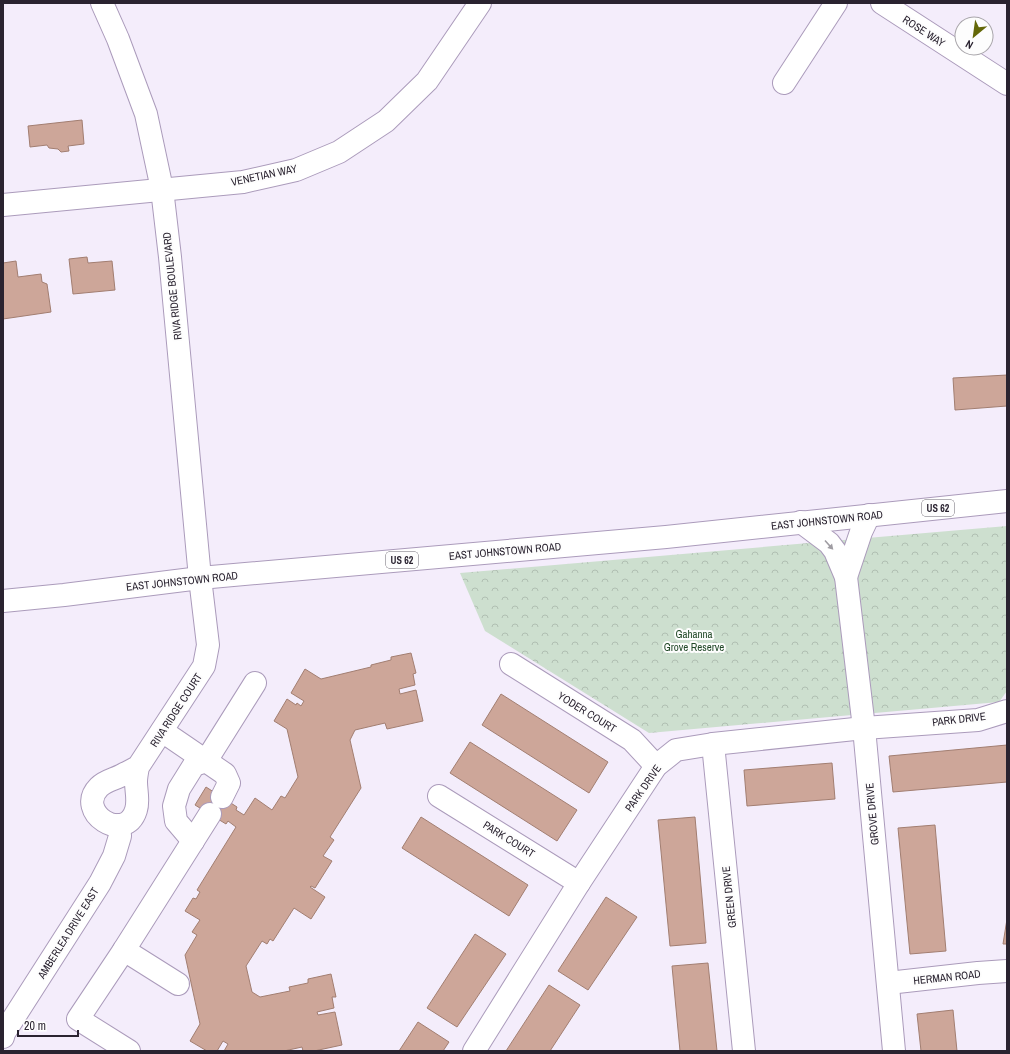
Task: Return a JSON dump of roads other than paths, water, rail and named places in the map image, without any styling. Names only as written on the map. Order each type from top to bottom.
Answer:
[{"type":"main road","name":"RIVA RIDGE BOULEVARD","points":[[102,3],[118,39],[146,114],[162,190],[170,257],[200,578]]},
{"type":"main road","name":"VENETIAN WAY","points":[[3,205],[243,182],[296,170],[339,152],[386,121],[427,81],[480,3]]},
{"type":"main road","points":[[784,83],[836,3]]},
{"type":"main road","name":"ROSE WAY","points":[[882,3],[1007,84]]},
{"type":"main road","name":"EAST JOHNSTOWN ROAD","points":[[3,601],[200,578],[666,537],[1007,500]]},
{"type":"main road","name":"GROVE DRIVE","points":[[846,577],[861,532],[869,515]]},
{"type":"main road","name":"GROVE DRIVE","points":[[801,522],[828,543],[835,551],[846,577],[864,728],[894,1051]]},
{"type":"main road","name":"RIVA RIDGE COURT","points":[[118,824],[108,824],[102,821],[97,815],[93,801],[95,793],[99,787],[105,783],[138,767],[204,666],[208,645],[200,578]]},
{"type":"main road","name":"YODER COURT","points":[[511,664],[632,740],[656,766]]},
{"type":"main road","points":[[192,841],[176,821],[174,806],[179,789],[194,765],[206,761],[255,683]]},
{"type":"main road","name":"PARK DRIVE","points":[[474,1051],[579,883],[656,766],[676,750],[713,744],[864,728],[978,720],[1007,711]]},
{"type":"main road","points":[[129,1051],[78,1019],[124,950],[192,841],[216,806],[229,783],[225,774],[162,731]]},
{"type":"main road","name":"GREEN DRIVE","points":[[713,744],[744,1051]]},
{"type":"main road","points":[[118,824],[129,820],[137,809],[138,767]]},
{"type":"main road","name":"PARK COURT","points":[[439,796],[579,883]]},
{"type":"main road","name":"AMBERLEA DRIVE EAST","points":[[3,1037],[4,1033],[103,876],[114,856],[120,836],[118,824]]},
{"type":"main road","points":[[124,950],[178,984]]},
{"type":"main road","name":"HERMAN ROAD","points":[[888,983],[1007,971]]},
{"type":"park label","name":"Gahanna Grove Reserve","points":[[694,640]]}]
